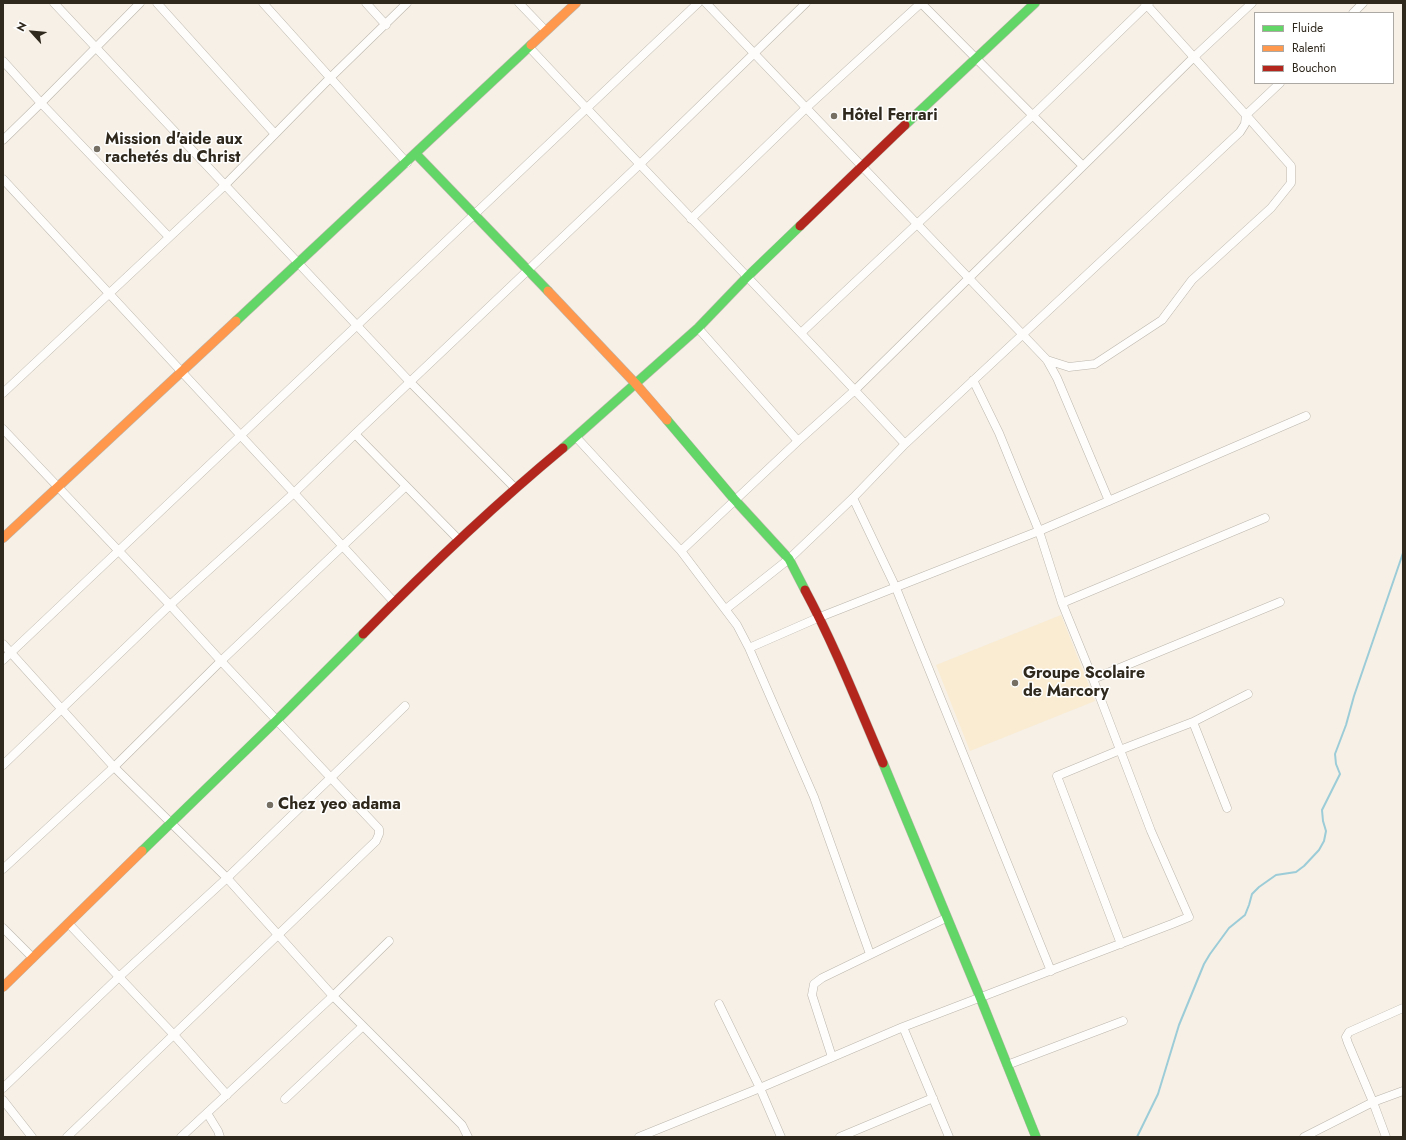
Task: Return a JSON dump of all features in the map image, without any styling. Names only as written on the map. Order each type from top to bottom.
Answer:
[{"type":"street","points":[[54,3],[224,186],[410,382],[515,488]]},
{"type":"street","points":[[3,140],[140,3]]},
{"type":"street","points":[[157,3],[275,134]]},
{"type":"street","points":[[263,3],[407,163]]},
{"type":"street","points":[[366,3],[386,25]]},
{"type":"street","points":[[3,393],[224,186],[330,78],[407,3]]},
{"type":"street","points":[[519,3],[546,30]]},
{"type":"street","points":[[3,538],[181,371],[407,163],[576,3]]},
{"type":"street","points":[[3,660],[698,3]]},
{"type":"street","points":[[706,3],[1047,360],[1058,378],[1109,501]]},
{"type":"street","points":[[3,765],[170,605],[294,493],[639,165],[806,3]]},
{"type":"street","points":[[691,219],[806,108],[921,3],[1083,166]]},
{"type":"street","points":[[3,987],[277,720],[394,602],[459,540],[515,488],[576,437],[698,328],[747,277],[861,167],[1035,3]]},
{"type":"street","points":[[681,551],[734,499],[855,390],[970,279],[1194,57],[1252,3]]},
{"type":"street","points":[[1354,12],[1363,3]]},
{"type":"street","points":[[800,333],[1032,116],[1147,4],[1291,166],[1291,183],[1271,208],[1192,280],[1162,320],[1095,364],[1069,367],[1047,360]]},
{"type":"street","points":[[529,47],[639,165],[905,444]]},
{"type":"street","points":[[3,61],[169,237]]},
{"type":"street","points":[[726,609],[789,559],[853,498],[905,444],[1240,132],[1245,124],[1246,115],[1279,84]]},
{"type":"street","points":[[416,154],[635,383],[734,499],[789,559],[820,617],[847,677],[980,997],[1036,1137]]},
{"type":"street","points":[[3,179],[394,602]]},
{"type":"street","points":[[698,328],[798,441]]},
{"type":"street","points":[[639,1137],[760,1088],[903,1027],[1189,917],[1151,831],[1094,679],[1062,603],[1039,531],[999,433],[973,380]]},
{"type":"street","points":[[749,648],[820,617],[1039,531],[1306,416]]},
{"type":"street","points":[[3,429],[379,829],[379,834],[376,840],[67,1137]]},
{"type":"street","points":[[355,434],[459,540]]},
{"type":"street","points":[[576,437],[681,551],[737,625],[749,648],[814,797],[870,954]]},
{"type":"street","points":[[3,869],[114,767],[221,661],[406,486]]},
{"type":"street","points":[[853,498],[896,588],[1051,970]]},
{"type":"street","points":[[1062,603],[1265,518]]},
{"type":"street","points":[[1094,679],[1280,602]]},
{"type":"street","points":[[3,644],[12,652],[114,767],[227,878],[333,996],[462,1126],[468,1137]]},
{"type":"street","points":[[1121,944],[1057,776],[1193,722],[1248,694]]},
{"type":"street","points":[[3,1088],[119,977],[227,878],[405,706]]},
{"type":"street","points":[[1193,722],[1227,808]]},
{"type":"street","points":[[832,1057],[812,995],[814,984],[822,978],[870,954],[946,918]]},
{"type":"street","points":[[69,924],[174,1035],[226,1095]]},
{"type":"street","points":[[3,928],[33,958]]},
{"type":"street","points":[[181,1137],[333,996],[389,941]]},
{"type":"street","points":[[719,1004],[760,1088],[781,1137]]},
{"type":"street","points":[[1386,1137],[1346,1037],[1349,1032],[1403,1008]]},
{"type":"street","points":[[1007,1065],[1123,1021]]},
{"type":"street","points":[[285,1099],[363,1026]]},
{"type":"street","points":[[903,1027],[949,1137]]},
{"type":"street","points":[[1304,1137],[1373,1102],[1403,1091]]},
{"type":"street","points":[[840,1137],[933,1098]]},
{"type":"street","points":[[3,1100],[32,1137]]},
{"type":"street","points":[[206,1113],[218,1131],[220,1137]]},
{"type":"shaded area","name":"Groupe Scolaire de Marcory","points":[[1061,615],[1095,701],[970,751],[936,665]]},
{"type":"waterway","points":[[1137,1137],[1158,1094],[1179,1025],[1204,964],[1210,954],[1229,928],[1245,915],[1252,894],[1259,887],[1276,875],[1296,872],[1319,850],[1324,841],[1326,831],[1322,810],[1340,774],[1336,764],[1335,754],[1403,553]]},
{"type":"traffic: fast","points":[[905,125],[1035,3]]},
{"type":"traffic: fast","points":[[236,321],[531,45]]},
{"type":"traffic: fast","points":[[416,154],[548,291]]},
{"type":"traffic: fast","points":[[563,448],[698,328],[747,277],[800,226]]},
{"type":"traffic: fast","points":[[667,420],[734,499],[789,559],[805,590]]},
{"type":"traffic: fast","points":[[142,851],[363,634]]},
{"type":"traffic: fast","points":[[883,763],[1036,1137]]},
{"type":"traffic: slow","points":[[531,45],[576,3]]},
{"type":"traffic: slow","points":[[548,291],[635,383],[667,420]]},
{"type":"traffic: slow","points":[[3,538],[236,321]]},
{"type":"traffic: slow","points":[[3,987],[142,851]]},
{"type":"traffic: jam","points":[[800,226],[905,125]]},
{"type":"traffic: jam","points":[[363,634],[461,538],[511,492],[563,448]]},
{"type":"traffic: jam","points":[[805,590],[836,654],[883,763]]},
{"type":"place","name":"Hôtel Ferrari","points":[[834,116]]},
{"type":"place","name":"Mission d'aide aux rachetés du Christ","points":[[97,149]]},
{"type":"place","name":"Groupe Scolaire de Marcory","points":[[1015,683]]},
{"type":"place","name":"Chez yeo adama","points":[[270,805]]}]
